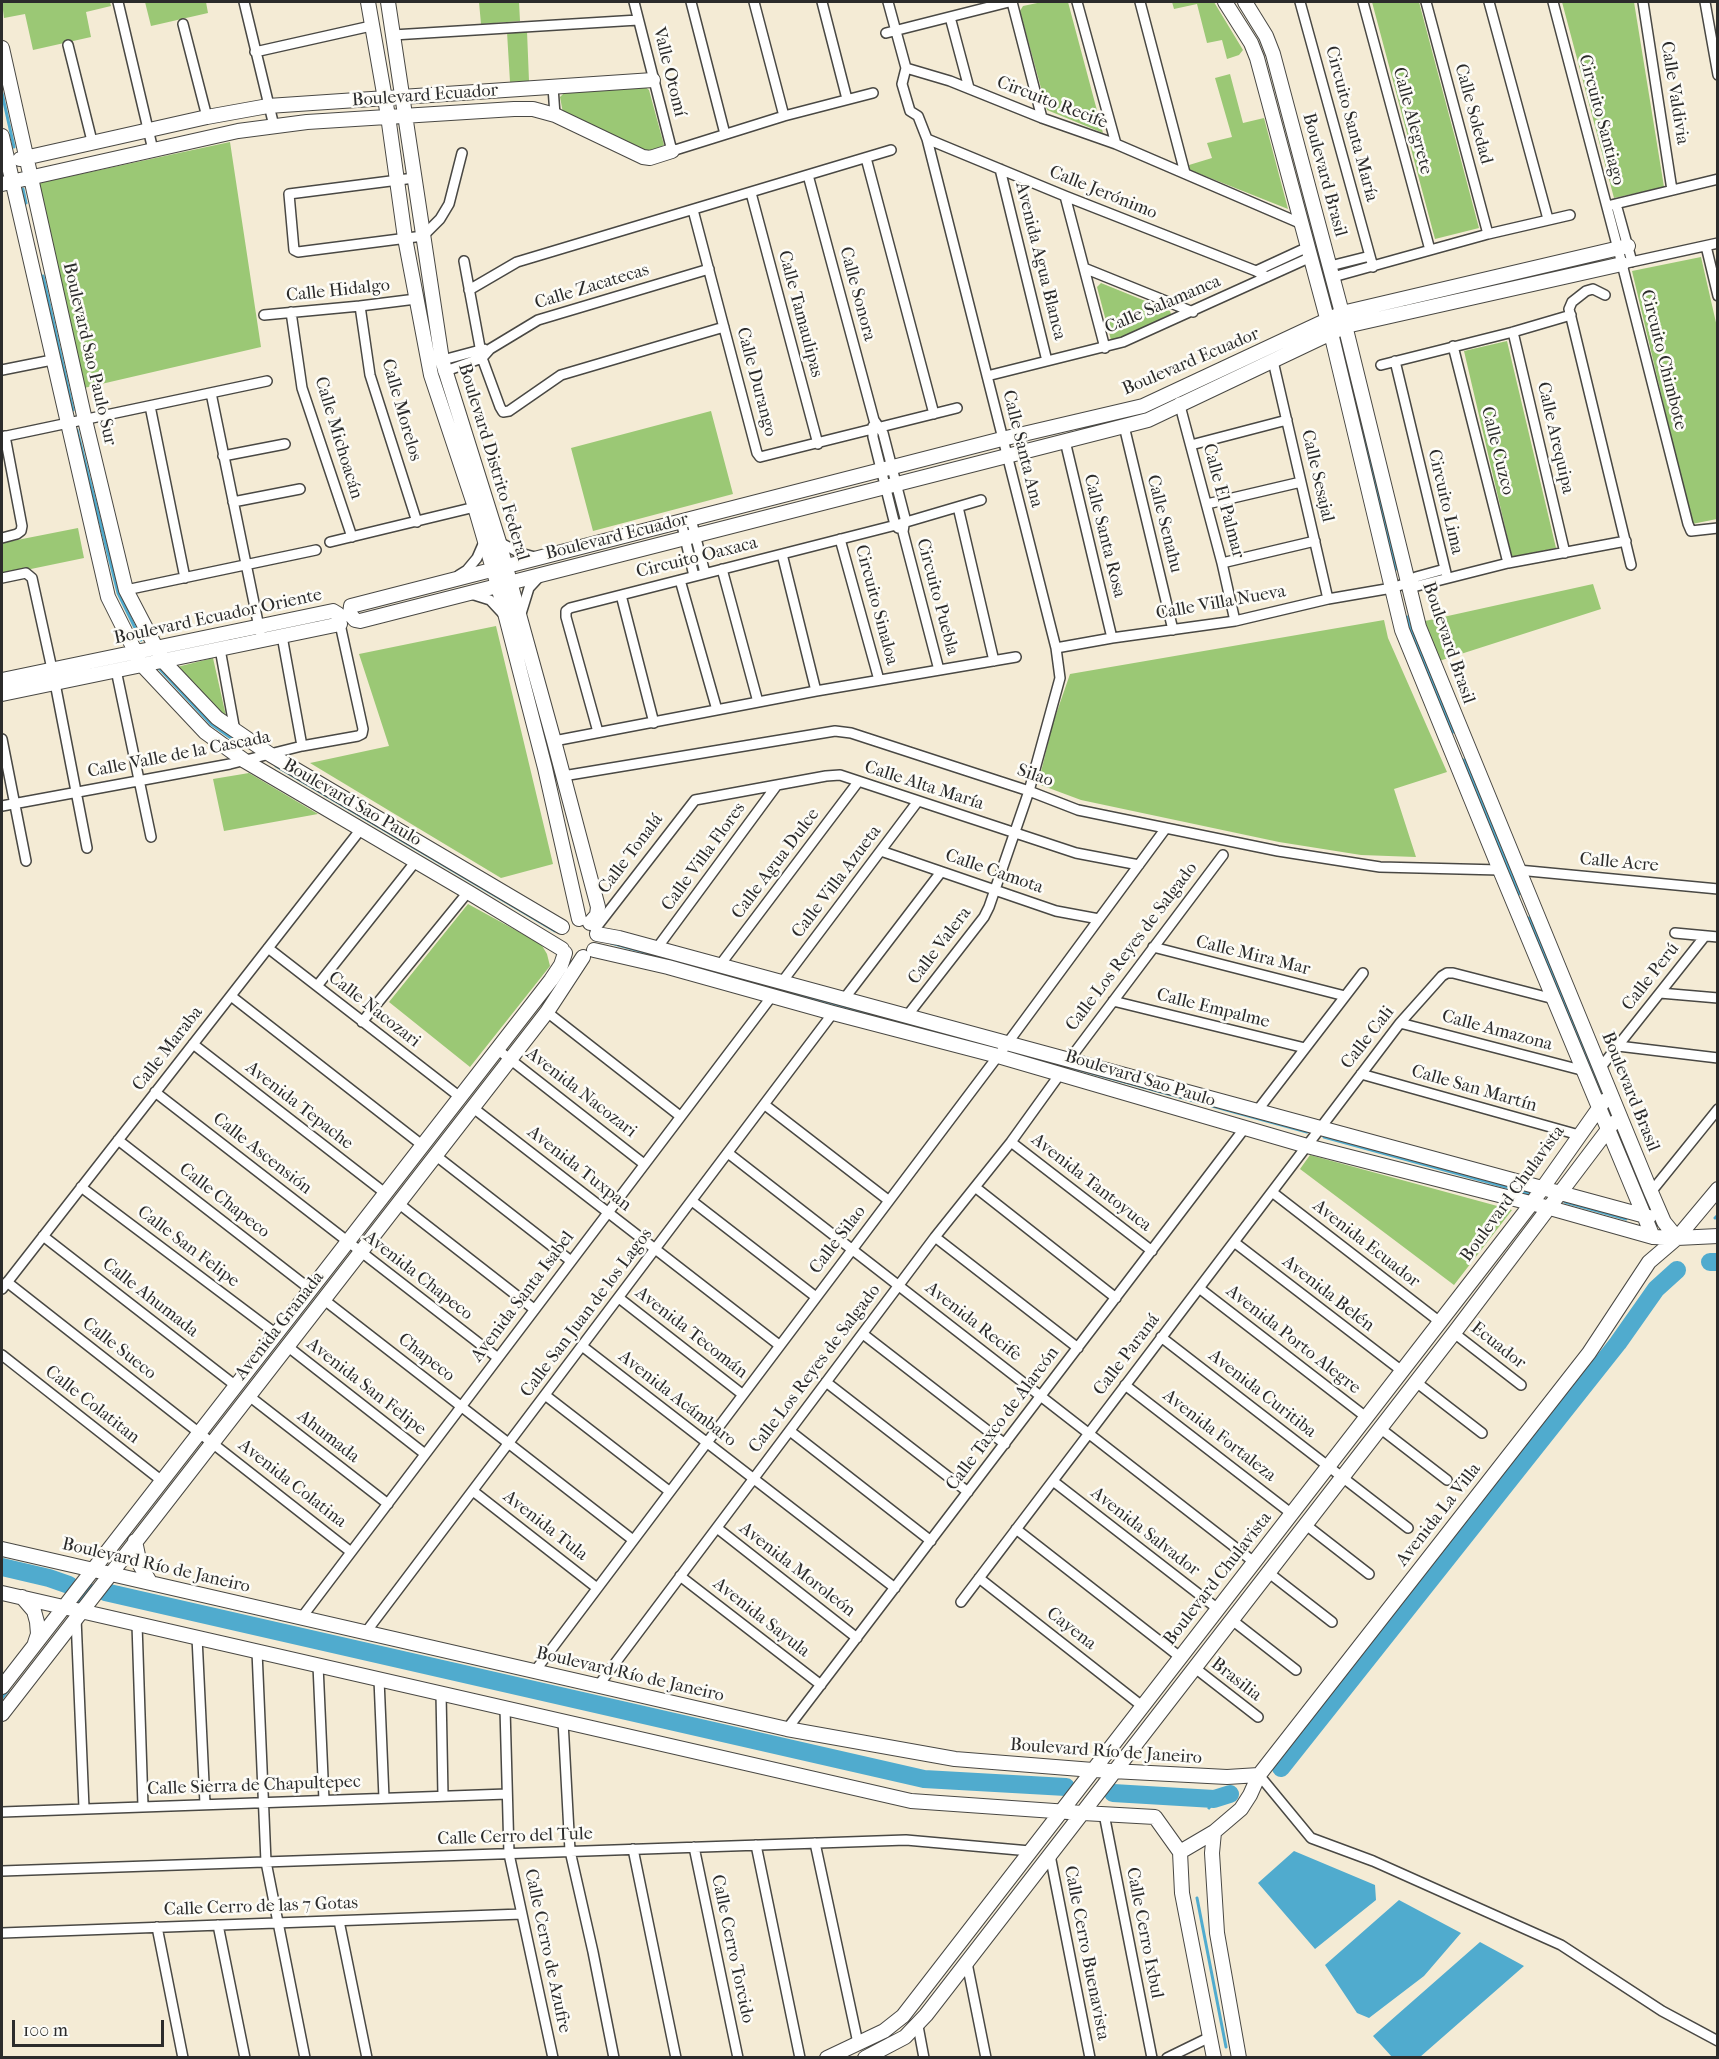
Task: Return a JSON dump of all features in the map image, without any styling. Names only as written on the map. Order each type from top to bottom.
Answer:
[{"type":"main road","name":"Boulevard Distrito Federal","points":[[368,2],[388,116],[411,277],[429,369],[475,507],[493,570],[505,584]]},
{"type":"main road","name":"Boulevard Distrito Federal","points":[[388,2],[428,274],[444,366],[507,566],[505,584],[545,768],[590,926]]},
{"type":"main road","name":"Boulevard Brasil","points":[[1225,2],[1251,43],[1257,58],[1329,327],[1402,630],[1653,1237]]},
{"type":"main road","name":"Boulevard Brasil","points":[[1245,2],[1270,45],[1344,320],[1419,627],[1651,1192],[1664,1222],[1677,1238]]},
{"type":"main road","name":"Boulevard Sao Paulo Sur","points":[[2,48],[85,420],[126,590],[163,661]]},
{"type":"main road","name":"Boulevard Ecuador","points":[[4,162],[148,129],[268,106],[653,80]]},
{"type":"main road","name":"Boulevard Ecuador","points":[[7,182],[238,131],[388,116],[514,109],[533,109],[555,115],[643,157],[650,158],[672,151]]},
{"type":"main road","name":"Boulevard Sao Paulo Sur","points":[[2,136],[7,182],[108,597],[138,658]]},
{"type":"main road","name":"Boulevard Ecuador","points":[[1329,327],[1273,361],[1148,420],[360,621],[355,620],[350,614],[351,606],[1002,439],[1143,406],[1344,320],[1623,248]]},
{"type":"main road","name":"Boulevard Ecuador","points":[[1344,320],[1627,263]]},
{"type":"main road","name":"Boulevard Ecuador Oriente","points":[[2,680],[54,676],[116,670],[138,658],[155,648],[260,633],[282,636],[340,624],[338,614],[333,611],[260,633],[220,649],[163,661],[138,658],[54,676],[2,694]]},
{"type":"main road","name":"Boulevard Distrito Federal","points":[[513,618],[554,741],[598,907],[597,915],[590,926]]},
{"type":"main road","name":"Boulevard Sao Paulo","points":[[138,658],[205,732],[245,761],[468,892],[563,951]]},
{"type":"main road","name":"Boulevard Sao Paulo","points":[[163,661],[216,718],[270,755],[562,927]]},
{"type":"main road","points":[[1517,912],[1532,906]]},
{"type":"main road","points":[[573,920],[590,926],[596,945],[588,954],[577,958],[563,951],[558,938],[562,927],[573,920]]},
{"type":"main road","name":"Boulevard Sao Paulo","points":[[590,926],[619,938],[1664,1222]]},
{"type":"main road","name":"Avenida Granada","points":[[2,1687],[551,980],[563,951]]},
{"type":"main road","name":"Boulevard Sao Paulo","points":[[588,954],[668,967],[998,1056],[1244,1129],[1532,1203],[1653,1237],[1718,1236]]},
{"type":"main road","name":"Avenida Granada","points":[[2,1714],[547,1012],[588,954]]},
{"type":"main road","name":"Boulevard Chulavista","points":[[827,2058],[884,2031],[903,2016],[1532,1203],[1610,1092]]},
{"type":"main road","name":"Boulevard Chulavista","points":[[865,2058],[905,2037],[918,2026],[1620,1115]]},
{"type":"main road","name":"Avenida La Villa","points":[[1180,1852],[1214,1832],[1241,1809],[1259,1775],[1589,1353],[1649,1262],[1677,1238],[1718,1189]]},
{"type":"main road","points":[[135,1542],[140,1565],[150,1582]]},
{"type":"main road","name":"Boulevard Río de Janeiro","points":[[2,1549],[787,1730],[955,1759],[1115,1772],[1227,1778],[1259,1775]]},
{"type":"main road","points":[[2,1593],[64,1607],[79,1615],[197,1637],[911,1801],[1155,1817],[1180,1852],[1182,1893],[1214,2058]]},
{"type":"main road","points":[[22,1597],[34,1611],[38,1622],[35,1645]]},
{"type":"main road","points":[[1214,1832],[1212,1852],[1216,1933],[1239,2056],[1222,2058]]},
{"type":"street","points":[[118,2],[153,150]]},
{"type":"street","points":[[244,2],[274,126]]},
{"type":"street","name":"Valle Otomí","points":[[634,2],[672,151]]},
{"type":"street","points":[[691,2],[725,134]]},
{"type":"street","points":[[754,2],[784,116]]},
{"type":"street","points":[[822,2],[847,99]]},
{"type":"street","name":"Calle Santa Ana","points":[[888,2],[891,32],[906,68],[902,84],[910,111],[918,116],[927,139],[1056,648],[1060,678],[1029,791]]},
{"type":"street","points":[[891,32],[1010,2],[1042,118]]},
{"type":"street","points":[[1077,2],[1116,144]]},
{"type":"street","points":[[1140,2],[1185,173]]},
{"type":"street","name":"Circuito Santa María","points":[[1300,2],[1373,267]]},
{"type":"street","name":"Calle Alegrete","points":[[1363,2],[1430,250]]},
{"type":"street","name":"Calle Soledad","points":[[1426,2],[1488,234]]},
{"type":"street","points":[[1489,2],[1548,219]]},
{"type":"street","name":"Circuito Santiago","points":[[1553,2],[1612,205],[1718,179]]},
{"type":"street","name":"Calle Valdivia","points":[[1643,2],[1672,190]]},
{"type":"street","points":[[1705,2],[1718,75]]},
{"type":"street","points":[[950,17],[969,88]]},
{"type":"street","points":[[393,35],[638,20]]},
{"type":"street","points":[[183,24],[207,117]]},
{"type":"street","points":[[255,52],[371,26]]},
{"type":"street","points":[[68,45],[92,141]]},
{"type":"street","name":"Circuito Recife","points":[[906,68],[950,81],[1042,118],[1116,144],[1302,224]]},
{"type":"street","points":[[553,87],[555,115]]},
{"type":"street","name":"Boulevard Ecuador","points":[[672,151],[784,116],[873,93]]},
{"type":"street","name":"Calle Jerónimo","points":[[927,139],[1267,277]]},
{"type":"street","points":[[470,290],[517,262],[891,150]]},
{"type":"street","points":[[414,178],[289,195],[294,250],[298,252],[423,236],[440,219],[449,204],[462,153]]},
{"type":"street","points":[[866,158],[934,414]]},
{"type":"street","name":"Avenida Agua Blanca","points":[[1000,169],[1047,360]]},
{"type":"street","name":"Calle Sonora","points":[[808,175],[886,469]]},
{"type":"street","name":"Calle Tamaulipas","points":[[751,193],[818,444]]},
{"type":"street","points":[[1065,196],[1105,348]]},
{"type":"street","points":[[1612,205],[1627,263],[1718,243]]},
{"type":"street","name":"Calle Durango","points":[[693,210],[760,458],[818,444],[876,426],[957,408]]},
{"type":"street","points":[[1331,272],[1373,267],[1488,234],[1570,214]]},
{"type":"street","points":[[1706,246],[1718,296]]},
{"type":"street","points":[[1256,271],[1309,252]]},
{"type":"street","name":"Calle Salamanca","points":[[987,376],[1123,342],[1267,277],[1309,252]]},
{"type":"street","points":[[1331,272],[1370,256]]},
{"type":"street","points":[[464,261],[481,354],[503,412],[509,411],[561,375],[724,327]]},
{"type":"street","name":"Circuito Chimbote","points":[[1627,263],[1688,524],[1691,531],[1718,528]]},
{"type":"street","points":[[1084,268],[1193,312]]},
{"type":"street","name":"Calle Zacatecas","points":[[429,369],[481,354],[538,320],[709,269]]},
{"type":"street","points":[[411,277],[428,274]]},
{"type":"street","points":[[1605,295],[1593,289],[1586,291],[1572,302],[1569,309],[1631,565]]},
{"type":"street","name":"Calle Hidalgo","points":[[264,315],[416,299]]},
{"type":"street","name":"Calle Morelos","points":[[360,306],[370,375],[417,522]]},
{"type":"street","name":"Calle Michoacán","points":[[291,312],[302,388],[352,537]]},
{"type":"street","points":[[1381,364],[1513,332],[1571,315]]},
{"type":"street","name":"Calle Arequipa","points":[[1513,332],[1565,553]]},
{"type":"street","name":"Calle Cuzco","points":[[1454,346],[1508,564]]},
{"type":"street","points":[[2,370],[52,360]]},
{"type":"street","name":"Calle Sesajal","points":[[1273,361],[1328,599]]},
{"type":"street","name":"Circuito Lima","points":[[1395,361],[1446,574],[1626,541]]},
{"type":"street","points":[[2,538],[17,534],[21,531],[22,526],[3,436],[267,381]]},
{"type":"street","name":"Calle El Palmar","points":[[1174,392],[1181,404],[1235,621]]},
{"type":"street","points":[[211,393],[260,633]]},
{"type":"street","points":[[150,406],[185,578]]},
{"type":"street","points":[[1191,445],[1287,420]]},
{"type":"street","name":"Calle Senahu","points":[[1124,426],[1173,630]]},
{"type":"street","name":"Calle Santa Rosa","points":[[1065,441],[1112,638]]},
{"type":"street","points":[[223,456],[285,444]]},
{"type":"street","name":"Circuito Puebla","points":[[886,469],[939,670]]},
{"type":"street","points":[[1207,504],[1301,482]]},
{"type":"street","points":[[233,502],[300,489]]},
{"type":"street","name":"Circuito Oaxaca","points":[[598,732],[566,617],[566,611],[570,608],[840,538],[901,526],[981,500]]},
{"type":"street","points":[[330,543],[475,507]]},
{"type":"street","points":[[958,507],[994,661]]},
{"type":"street","points":[[686,520],[694,576]]},
{"type":"street","points":[[690,537],[705,573]]},
{"type":"street","name":"Circuito Sinaloa","points":[[840,538],[879,680]]},
{"type":"street","points":[[452,580],[473,564],[480,554],[484,539]]},
{"type":"street","points":[[1222,563],[1315,541]]},
{"type":"street","points":[[500,542],[530,557],[540,557]]},
{"type":"street","points":[[126,590],[316,550]]},
{"type":"street","points":[[782,554],[816,691]]},
{"type":"street","points":[[722,569],[758,702]]},
{"type":"street","points":[[2,578],[26,573],[32,578],[54,676],[87,848]]},
{"type":"street","name":"Calle Villa Nueva","points":[[1056,648],[1235,621],[1328,599],[1392,588],[1416,577],[1446,574]]},
{"type":"street","points":[[469,593],[478,594],[490,600],[513,618],[529,588],[542,575]]},
{"type":"street","points":[[680,580],[717,710]]},
{"type":"street","points":[[621,595],[654,723]]},
{"type":"street","name":"Calle Valle de la Cascada","points":[[2,806],[245,761],[362,734],[340,624]]},
{"type":"street","points":[[282,636],[302,747]]},
{"type":"street","points":[[220,649],[235,731]]},
{"type":"street","points":[[554,741],[816,691],[1016,657]]},
{"type":"street","points":[[116,670],[151,837]]},
{"type":"street","name":"Silao","points":[[545,768],[561,769],[835,731],[851,734],[1029,791],[1078,810],[1278,851],[1380,867],[1500,870]]},
{"type":"street","points":[[2,739],[26,861]]},
{"type":"street","name":"Calle Alta María","points":[[695,800],[840,776],[1076,853],[1139,865]]},
{"type":"street","name":"Calle Agua Dulce","points":[[720,965],[858,782]]},
{"type":"street","name":"Calle Villa Flores","points":[[657,948],[777,785]]},
{"type":"street","name":"Calle Valera","points":[[907,1016],[984,917],[1029,791]]},
{"type":"street","name":"Calle Tonalá","points":[[590,926],[695,800]]},
{"type":"street","name":"Calle Villa Azueta","points":[[782,982],[918,801]]},
{"type":"street","name":"Calle Silao","points":[[535,1671],[998,1056],[1166,828]]},
{"type":"street","name":"Calle Maraba","points":[[4,1285],[361,829]]},
{"type":"street","name":"Calle Camota","points":[[880,851],[1056,911],[1099,920]]},
{"type":"street","name":"Calle Los Reyes de Salgado","points":[[1069,1060],[1223,855]]},
{"type":"street","points":[[317,986],[416,861]]},
{"type":"street","name":"Calle Acre","points":[[1518,870],[1718,889]]},
{"type":"street","points":[[844,999],[941,872]]},
{"type":"street","points":[[362,1022],[468,892]]},
{"type":"street","points":[[1675,933],[1718,937]]},
{"type":"street","name":"Calle Perú","points":[[1601,1068],[1705,936]]},
{"type":"street","name":"Calle Mira Mar","points":[[1153,947],[1345,996]]},
{"type":"street","name":"Calle Nacozari","points":[[268,948],[460,1097]]},
{"type":"street","points":[[1257,1111],[1363,973]]},
{"type":"street","name":"Calle Cali","points":[[1320,1128],[1400,1023],[1447,973],[1554,999]]},
{"type":"street","points":[[1660,993],[1718,998]]},
{"type":"street","points":[[231,996],[422,1145]]},
{"type":"street","name":"Avenida Santa Isabel","points":[[302,1617],[772,996]]},
{"type":"street","name":"Calle Empalme","points":[[1113,1001],[1305,1048]]},
{"type":"street","points":[[547,1012],[680,1116]]},
{"type":"street","name":"Calle San Juan de los Lagos","points":[[366,1632],[833,1013]]},
{"type":"street","name":"Calle Amazona","points":[[1400,1023],[1585,1071]]},
{"type":"street","name":"Avenida Tepache","points":[[193,1044],[385,1193]]},
{"type":"street","points":[[1618,1046],[1718,1058]]},
{"type":"street","name":"Avenida Nacozari","points":[[497,1049],[644,1164]]},
{"type":"street","name":"Calle Los Reyes de Salgado","points":[[598,1686],[935,1237],[1011,1142],[1060,1074]]},
{"type":"street","name":"Calle San Martín","points":[[1361,1074],[1579,1135]]},
{"type":"street","name":"Calle Ascensión","points":[[155,1092],[348,1242]]},
{"type":"street","points":[[765,1105],[888,1200]]},
{"type":"street","name":"Avenida Tuxpan","points":[[472,1107],[779,1345]]},
{"type":"street","points":[[1651,1192],[1718,1108]]},
{"type":"street","name":"Calle Paraná","points":[[961,1602],[1320,1128]]},
{"type":"street","name":"Calle Taxco de Alarcón","points":[[787,1730],[1244,1129]]},
{"type":"street","name":"Calle Chapeco","points":[[118,1140],[310,1289]]},
{"type":"street","name":"Avenida Tantoyuca","points":[[1011,1142],[1152,1251]]},
{"type":"street","name":"Avenida Recife","points":[[728,1153],[1254,1562]]},
{"type":"street","points":[[435,1155],[571,1261]]},
{"type":"street","name":"Calle San Felipe","points":[[81,1187],[275,1333]]},
{"type":"street","points":[[975,1187],[1116,1298]]},
{"type":"street","name":"Avenida Ecuador","points":[[1272,1192],[1440,1322]]},
{"type":"street","points":[[692,1201],[816,1297]]},
{"type":"street","points":[[398,1203],[534,1309]]},
{"type":"street","name":"Calle Ahumada","points":[[43,1236],[236,1386]]},
{"type":"street","points":[[935,1237],[1078,1348]]},
{"type":"street","name":"Avenida Chapeco","points":[[348,1242],[498,1358]]},
{"type":"street","name":"Avenida Belén","points":[[1234,1242],[1402,1371]]},
{"type":"street","name":"Calle Sueco","points":[[4,1285],[212,1443]]},
{"type":"street","name":"Avenida Porto Alegre","points":[[1199,1288],[1366,1417]]},
{"type":"street","name":"Avenida Tecomán","points":[[618,1298],[742,1394]]},
{"type":"street","name":"Chapeco","points":[[323,1299],[509,1443]]},
{"type":"street","name":"Ecuador","points":[[1454,1333],[1521,1386]]},
{"type":"street","points":[[863,1334],[1005,1444]]},
{"type":"street","name":"Avenida Curitiba","points":[[1161,1337],[1408,1528]]},
{"type":"street","name":"Avenida San Felipe","points":[[286,1346],[425,1454]]},
{"type":"street","name":"Avenida Acámbaro","points":[[582,1346],[895,1588]]},
{"type":"street","name":"Calle Colatitan","points":[[2,1355],[162,1481]]},
{"type":"street","points":[[826,1382],[968,1492]]},
{"type":"street","points":[[1416,1382],[1482,1433]]},
{"type":"street","name":"Avenida Fortaleza","points":[[1125,1385],[1292,1514]]},
{"type":"street","name":"Ahumada","points":[[249,1395],[388,1504]]},
{"type":"street","points":[[545,1395],[669,1491]]},
{"type":"street","points":[[1381,1428],[1447,1480]]},
{"type":"street","points":[[790,1431],[931,1541]]},
{"type":"street","name":"Avenida Colatina","points":[[212,1443],[351,1552]]},
{"type":"street","points":[[509,1443],[633,1540]]},
{"type":"street","name":"Avenida Salvador","points":[[1053,1481],[1218,1609]]},
{"type":"street","name":"Avenida Tula","points":[[473,1491],[597,1588]]},
{"type":"street","points":[[1306,1525],[1369,1574]]},
{"type":"street","name":"Avenida Moroleón","points":[[717,1528],[857,1638]]},
{"type":"street","points":[[1016,1529],[1180,1657]]},
{"type":"street","points":[[1269,1573],[1332,1622]]},
{"type":"street","name":"Avenida Sayula","points":[[681,1576],[821,1685]]},
{"type":"street","name":"Cayena","points":[[979,1578],[1142,1706]]},
{"type":"street","points":[[79,1615],[84,1808]]},
{"type":"street","points":[[1232,1620],[1296,1670]]},
{"type":"street","points":[[137,1624],[143,1806]]},
{"type":"street","points":[[197,1637],[205,1804]]},
{"type":"street","points":[[257,1651],[266,1862],[305,2058]]},
{"type":"street","points":[[318,1665],[324,1800]]},
{"type":"street","name":"Brasilia","points":[[1195,1668],[1258,1717]]},
{"type":"street","points":[[379,1679],[384,1798]]},
{"type":"street","points":[[441,1693],[443,1796]]},
{"type":"street","name":"Calle Cerro de Azufre","points":[[505,1708],[509,1854],[553,2058]]},
{"type":"street","points":[[563,1721],[570,1851],[614,2058]]},
{"type":"street","points":[[1259,1775],[1311,1838],[1373,1861],[1561,1946],[1662,2011],[1718,2041]]},
{"type":"street","name":"Calle Sierra de Chapultepec","points":[[2,1812],[507,1794]]},
{"type":"street","name":"Calle Cerro Ixbul","points":[[1104,1814],[1152,2058]]},
{"type":"street","name":"Calle Cerro del Tule","points":[[2,1871],[906,1840],[1030,1851]]},
{"type":"street","points":[[815,1843],[858,2043]]},
{"type":"street","points":[[756,1845],[800,2058]]},
{"type":"street","name":"Calle Cerro Torcido","points":[[694,1847],[738,2058]]},
{"type":"street","points":[[633,1849],[676,2058]]},
{"type":"street","name":"Calle Cerro Buenavista","points":[[1050,1855],[1090,2058]]},
{"type":"street","name":"Calle Cerro de las 7 Gotas","points":[[2,1933],[522,1914]]},
{"type":"street","points":[[339,1921],[367,2058]]},
{"type":"street","points":[[218,1925],[245,2058]]},
{"type":"street","points":[[157,1927],[183,2058]]},
{"type":"street","points":[[967,1963],[986,2058]]},
{"type":"street","points":[[918,2026],[924,2058]]},
{"type":"street","points":[[1167,2058],[1210,2037]]},
{"type":"green space","points":[[2,2],[110,2],[111,6],[86,12],[91,37],[33,50],[25,14],[4,18]]},
{"type":"green space","points":[[145,2],[206,2],[208,13],[151,26]]},
{"type":"green space","points":[[479,2],[519,2],[520,21],[481,24]]},
{"type":"green space","points":[[1042,2],[1068,2],[1103,133],[1047,110],[1020,11],[1023,6]]},
{"type":"green space","points":[[1172,2],[1214,2],[1243,50],[1239,55],[1227,59],[1222,40],[1207,43],[1197,4],[1174,9]]},
{"type":"green space","points":[[1372,2],[1419,2],[1479,228],[1435,239]]},
{"type":"green space","points":[[1562,2],[1634,2],[1664,187],[1614,198]]},
{"type":"green space","points":[[527,31],[529,81],[510,82],[507,32]]},
{"type":"green space","points":[[1230,74],[1243,123],[1264,118],[1288,209],[1190,170],[1189,165],[1212,158],[1207,143],[1232,137],[1215,78]]},
{"type":"green space","points":[[644,86],[649,90],[664,145],[658,149],[647,151],[563,113],[560,97],[565,92]]},
{"type":"green space","points":[[230,142],[261,347],[84,388],[39,183]]},
{"type":"green space","points":[[1701,257],[1717,327],[1717,519],[1692,524],[1632,271]]},
{"type":"green space","points":[[1101,283],[1170,311],[1171,314],[1124,337],[1111,340],[1097,287]]},
{"type":"green space","points":[[1507,341],[1556,548],[1512,557],[1464,351]]},
{"type":"green space","points":[[711,411],[733,494],[593,531],[571,448]]},
{"type":"green space","points":[[78,528],[84,558],[2,575],[2,543]]},
{"type":"green space","points":[[1593,584],[1601,609],[1439,661],[1425,621]]},
{"type":"green space","points":[[1384,620],[1388,638],[1447,772],[1394,789],[1416,857],[1361,855],[1279,842],[1081,800],[1038,784],[1053,723],[1070,674]]},
{"type":"green space","points":[[496,626],[553,864],[501,878],[310,763],[389,746],[359,654]]},
{"type":"green space","points":[[213,658],[226,716],[197,690],[177,667]]},
{"type":"green space","points":[[249,773],[318,814],[224,831],[213,779]]},
{"type":"green space","points":[[468,904],[541,944],[550,966],[470,1067],[389,1002]]},
{"type":"green space","points":[[1310,1155],[1512,1210],[1454,1285],[1300,1169]]},
{"type":"water","points":[[1294,1851],[1375,1885],[1376,1900],[1315,1949],[1258,1883]]},
{"type":"water","points":[[1399,1900],[1461,1933],[1424,1976],[1369,2018],[1357,2013],[1325,1965]]},
{"type":"water","points":[[1480,1942],[1524,1966],[1420,2057],[1392,2057],[1373,2036]]},
{"type":"waterway","points":[[2,93],[14,147]]},
{"type":"waterway","points":[[23,189],[26,203]]},
{"type":"waterway","points":[[43,276],[73,410]]},
{"type":"waterway","points":[[1341,337],[1396,569]]},
{"type":"waterway","points":[[77,430],[118,593],[141,640]]},
{"type":"waterway","points":[[1407,617],[1453,732]]},
{"type":"waterway","points":[[157,666],[211,724],[241,745]]},
{"type":"waterway","points":[[1464,760],[1519,894]]},
{"type":"waterway","points":[[276,766],[555,931]]},
{"type":"waterway","points":[[1529,918],[1603,1093]]},
{"type":"waterway","points":[[611,943],[994,1047]]},
{"type":"waterway","points":[[1008,1050],[1307,1132]]},
{"type":"waterway","points":[[1324,1137],[1528,1193]]},
{"type":"waterway","points":[[1565,1202],[1626,1219]]},
{"type":"waterway","points":[[1715,1218],[1718,1215]]},
{"type":"waterway","points":[[1710,1262],[1718,1262]]},
{"type":"waterway","points":[[1281,1768],[1618,1343],[1656,1289],[1677,1270]]},
{"type":"waterway","points":[[2,1567],[69,1585]]},
{"type":"waterway","points":[[81,1591],[82,1596],[88,1592]]},
{"type":"waterway","points":[[105,1592],[924,1779],[1066,1787]]},
{"type":"waterway","points":[[2,1698],[8,1690]]},
{"type":"waterway","points":[[1113,1793],[1214,1799],[1230,1794]]},
{"type":"waterway","points":[[1209,1808],[1214,1799]]},
{"type":"waterway","points":[[1197,1898],[1226,2047]]}]
